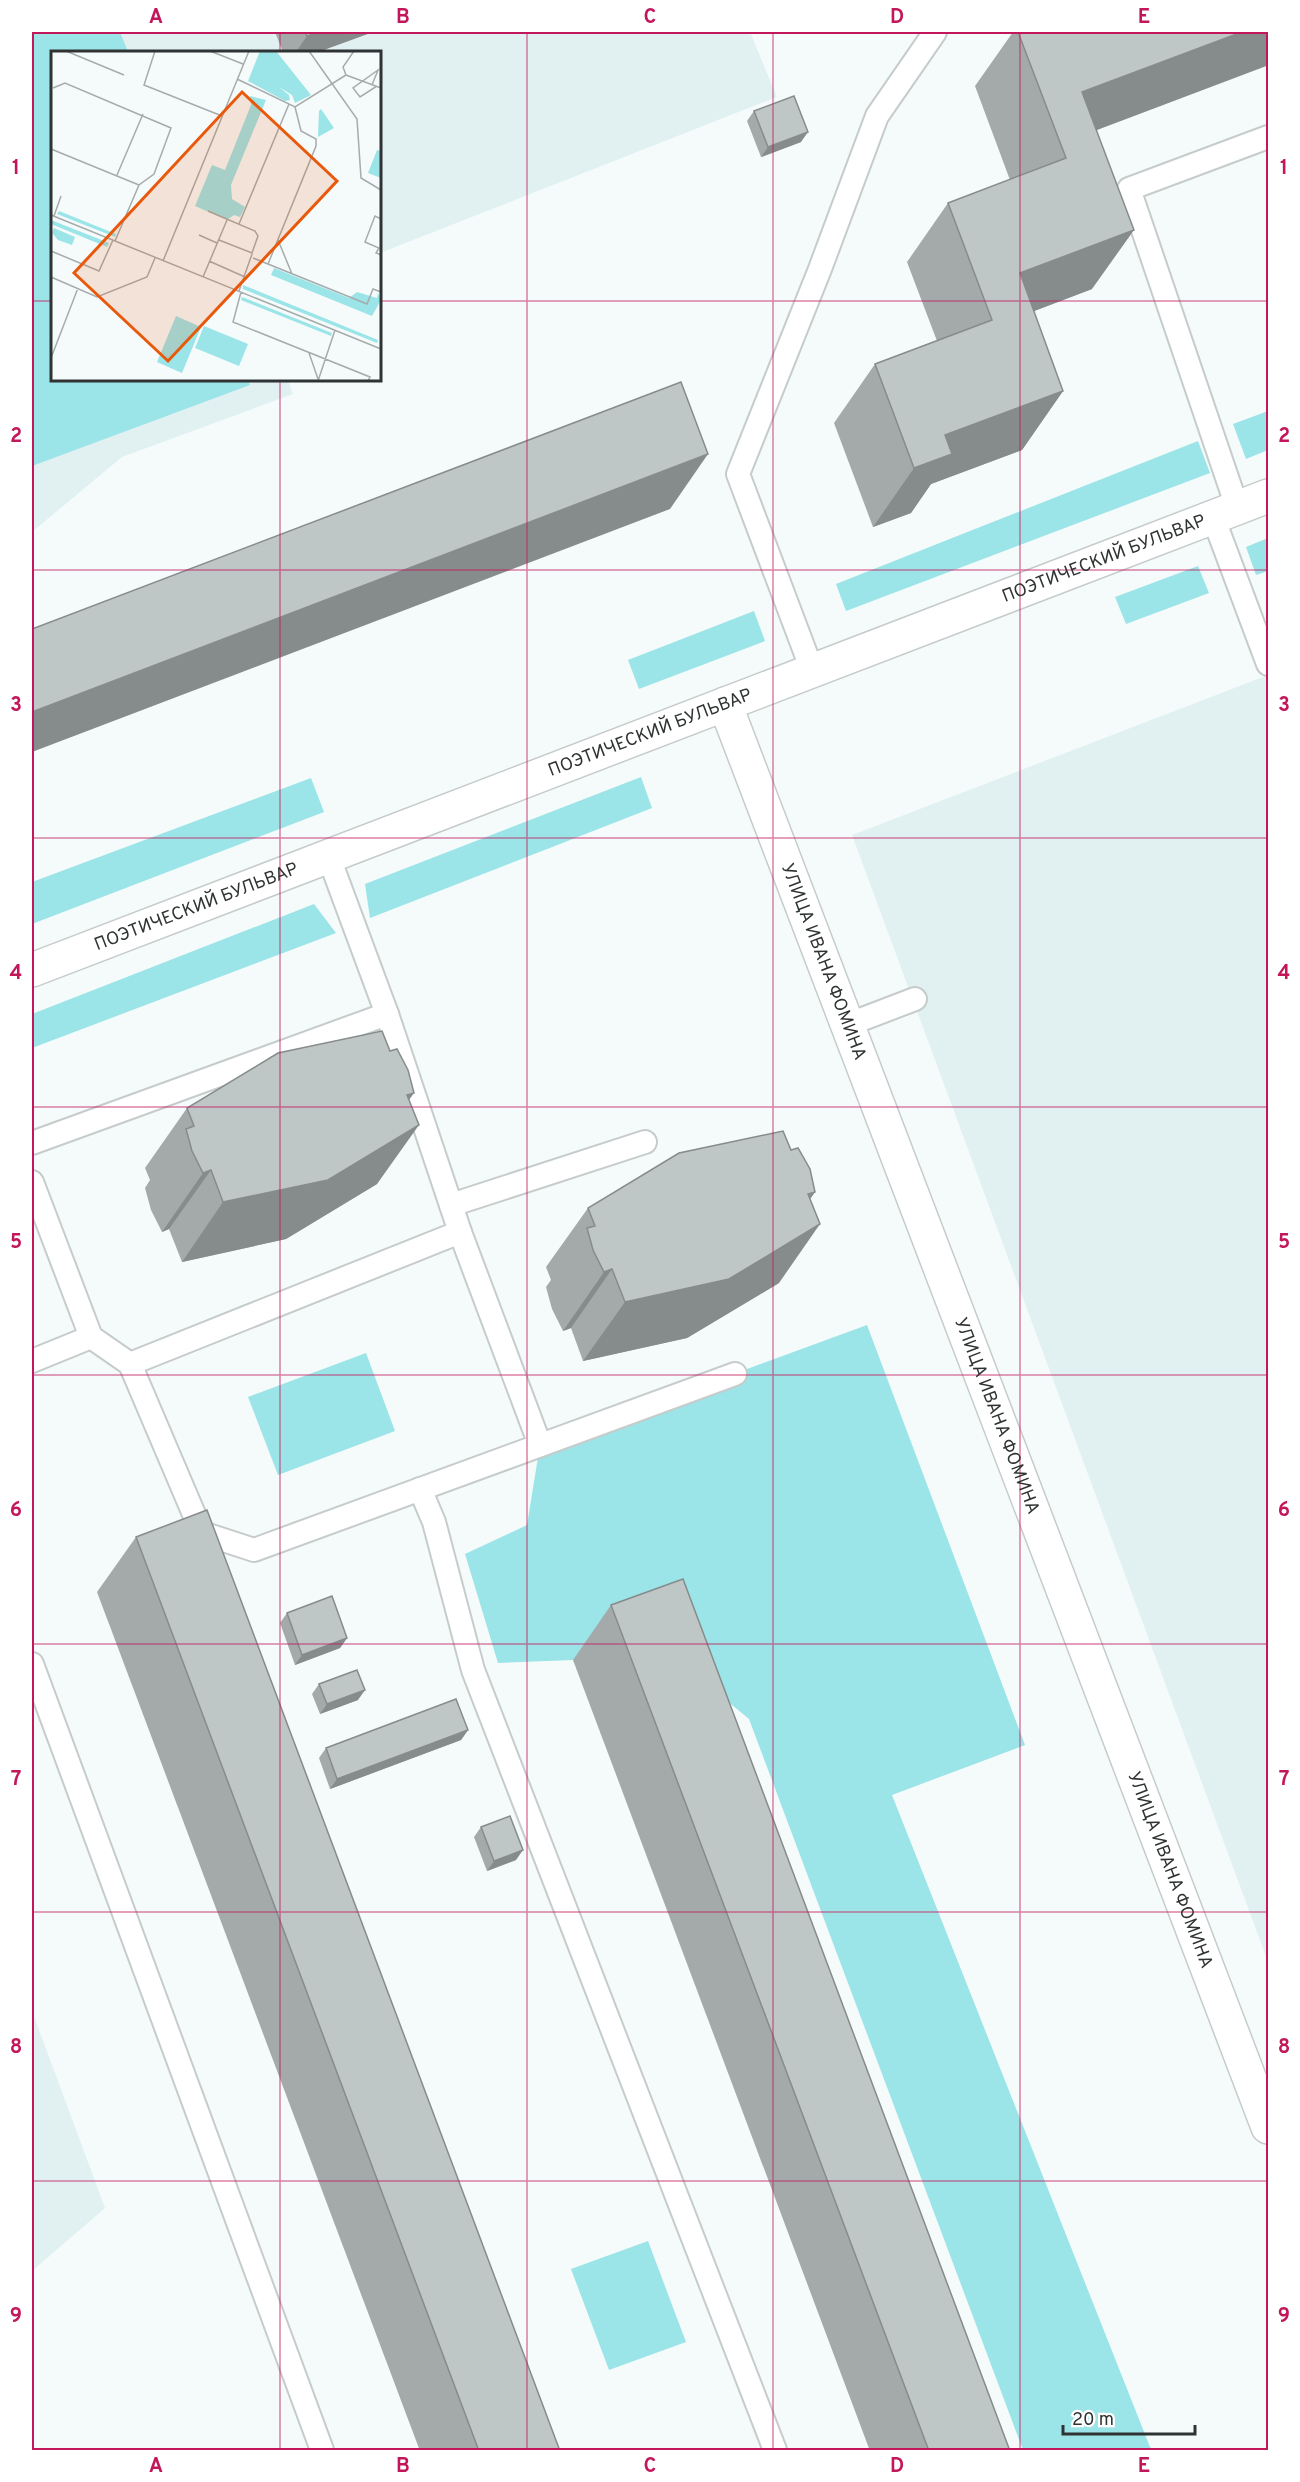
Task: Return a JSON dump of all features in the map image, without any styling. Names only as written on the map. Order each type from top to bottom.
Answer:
[{"type":"street","name":"ПОЭТИЧЕСКИЙ БУЛЬВАР","points":[[32,970],[1269,496]]},
{"type":"street","name":"УЛИЦА ИВАНА ФОМИНА","points":[[724,704],[1269,2127]]},
{"type":"lane","points":[[812,670],[738,474],[820,269],[877,116],[935,32]]},
{"type":"lane","points":[[1269,137],[1129,189],[1269,664]]},
{"type":"lane","points":[[328,855],[387,1014],[460,1232],[540,1445]]},
{"type":"lane","points":[[847,1025],[915,999]]},
{"type":"lane","points":[[32,1143],[387,1014]]},
{"type":"lane","points":[[451,1205],[645,1142]]},
{"type":"lane","points":[[32,1182],[91,1336],[130,1364],[202,1533],[254,1550],[735,1374]]},
{"type":"lane","points":[[130,1364],[460,1232]]},
{"type":"lane","points":[[32,1361],[91,1336]]},
{"type":"lane","points":[[420,1489],[434,1522],[473,1670],[775,2451]]},
{"type":"lane","points":[[32,1664],[322,2451]]},
{"type":"shaded area","points":[[32,32],[750,32],[777,97],[381,253],[381,51],[51,51],[51,381],[288,381],[293,394],[122,457],[32,532]]},
{"type":"shaded area","points":[[32,32],[120,32],[128,51],[51,51],[51,381],[248,381],[250,385],[32,466]]},
{"type":"shaded area","points":[[1268,411],[1268,450],[1246,459],[1233,424]]},
{"type":"shaded area","points":[[1198,441],[1210,473],[846,611],[836,584]]},
{"type":"shaded area","points":[[1268,538],[1268,571],[1256,575],[1246,547]]},
{"type":"shaded area","points":[[1198,566],[1209,593],[1126,624],[1115,597]]},
{"type":"shaded area","points":[[754,611],[765,641],[639,689],[628,660]]},
{"type":"shaded area","points":[[1268,675],[1268,1962],[852,835]]},
{"type":"shaded area","points":[[641,777],[652,808],[370,918],[365,884]]},
{"type":"shaded area","points":[[311,778],[324,812],[32,924],[32,882]]},
{"type":"shaded area","points":[[314,904],[336,933],[32,1048],[32,1014]]},
{"type":"shaded area","points":[[867,1325],[1025,1745],[892,1795],[1150,2447],[1154,2450],[1023,2450],[749,1719],[645,1633],[573,1660],[498,1663],[465,1554],[527,1525],[540,1445]]},
{"type":"shaded area","points":[[366,1353],[395,1431],[278,1475],[248,1397]]},
{"type":"shaded area","points":[[32,2011],[105,2208],[32,2271]]},
{"type":"shaded area","points":[[648,2241],[686,2342],[609,2370],[571,2269]]},
{"type":"building","points":[[305,32],[319,32],[307,36]]},
{"type":"building","points":[[1018,32],[1242,32],[1082,92],[1134,230],[1020,273],[1063,391],[945,435],[952,454],[914,468],[875,364],[992,320],[948,203],[1066,158]]},
{"type":"building","points":[[794,96],[808,132],[768,147],[754,111]]},
{"type":"building","points":[[681,382],[708,454],[32,712],[32,629]]},
{"type":"building","points":[[382,1031],[390,1051],[397,1049],[408,1070],[414,1093],[407,1095],[419,1125],[328,1180],[223,1202],[211,1170],[203,1173],[192,1151],[186,1129],[194,1126],[187,1108],[278,1053]]},
{"type":"building","points":[[783,1131],[791,1150],[798,1148],[810,1169],[815,1192],[808,1194],[820,1224],[729,1279],[625,1302],[612,1269],[604,1272],[593,1250],[587,1228],[595,1226],[588,1208],[679,1153]]},
{"type":"building","points":[[207,1510],[560,2451],[479,2451],[136,1537]]},
{"type":"building","points":[[683,1579],[1010,2451],[929,2451],[611,1605]]},
{"type":"building","points":[[332,1596],[347,1638],[302,1655],[287,1613]]},
{"type":"building","points":[[357,1670],[365,1690],[327,1704],[319,1684]]},
{"type":"building","points":[[456,1699],[468,1730],[337,1779],[326,1748]]},
{"type":"building","points":[[510,1816],[523,1850],[494,1861],[481,1827]]}]
